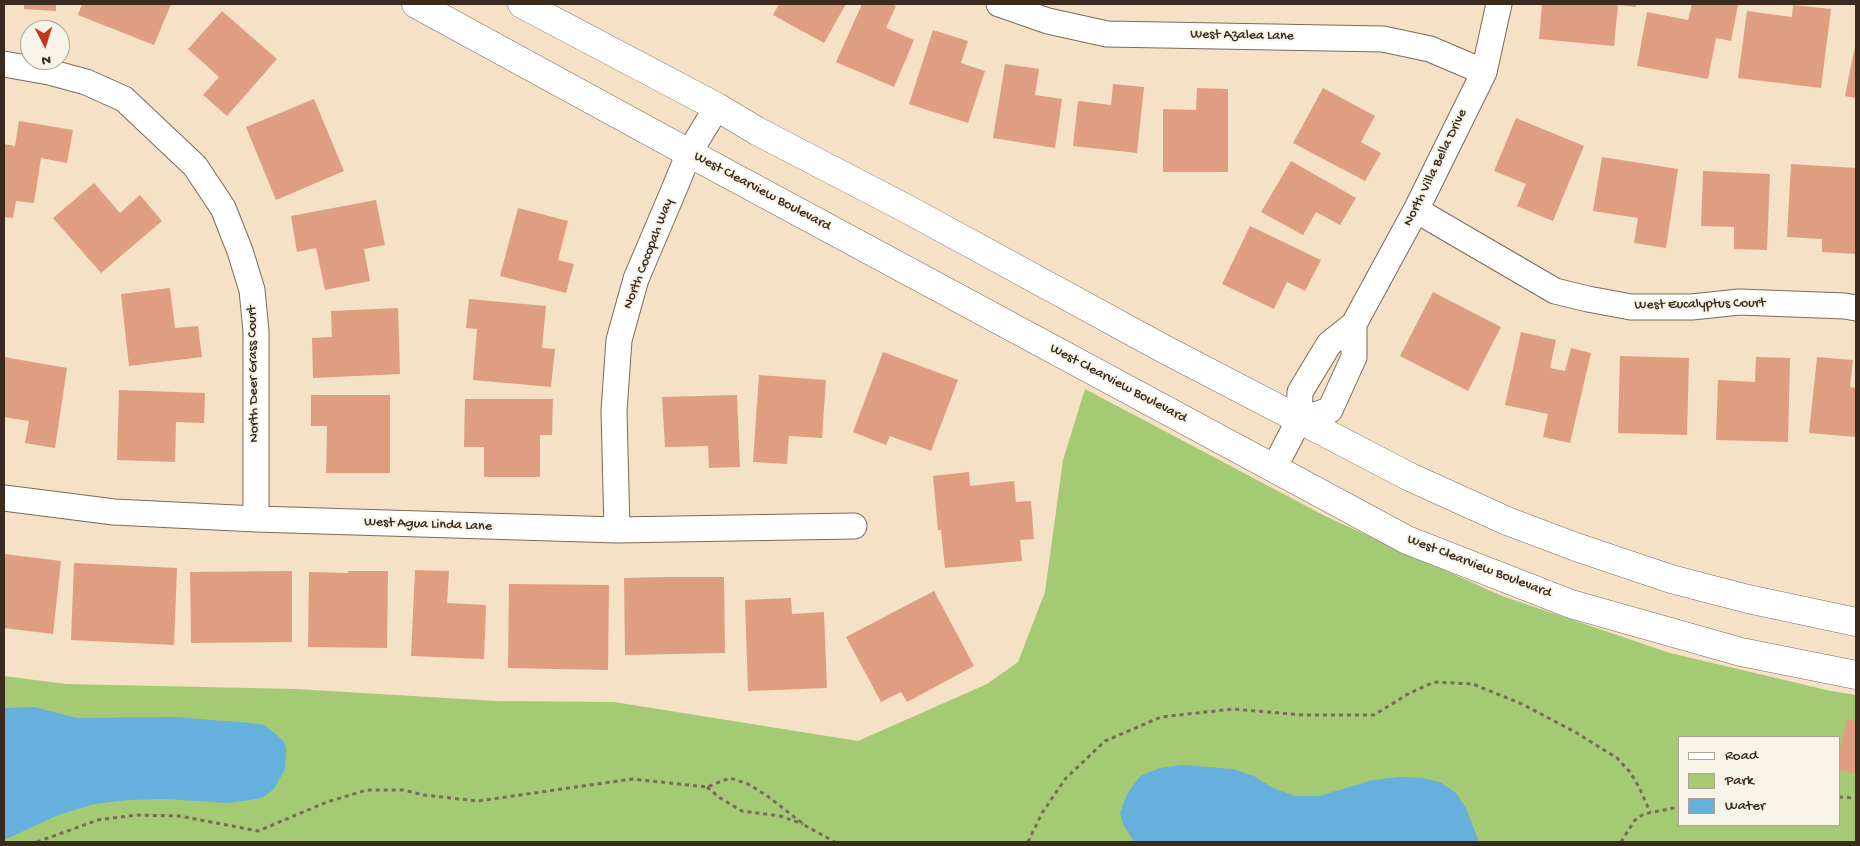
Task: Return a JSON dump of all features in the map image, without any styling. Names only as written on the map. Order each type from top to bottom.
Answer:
[{"type":"street","name":"West Clearview Boulevard","points":[[416,4],[1407,540],[1571,604],[1740,652],[1856,675]]},
{"type":"street","points":[[522,4],[717,107],[757,132],[909,210],[1164,349],[1410,477],[1507,521],[1576,547],[1671,578],[1748,599],[1856,622]]},
{"type":"street","name":"West Azalea Lane","points":[[999,4],[1048,21],[1107,34],[1383,39],[1430,49],[1484,72]]},
{"type":"street","name":"North Villa Bella Drive","points":[[1274,468],[1299,420],[1300,392],[1329,344],[1354,324],[1416,210],[1484,72],[1499,4]]},
{"type":"street","name":"North Deer Grass Court","points":[[4,64],[49,72],[86,82],[124,99],[195,166],[223,208],[240,251],[252,290],[256,331],[256,519]]},
{"type":"street","name":"North Cocopah Way","points":[[617,530],[614,411],[619,340],[636,279],[689,153],[717,107]]},
{"type":"street","name":"West Eucalyptus Court","points":[[1416,210],[1555,291],[1588,299],[1631,307],[1692,307],[1739,302],[1856,308]]},
{"type":"street","name":"North Villa Bella Drive","points":[[1299,420],[1330,410],[1354,357],[1354,324]]},
{"type":"street","name":"West Agua Linda Lane","points":[[4,498],[114,512],[256,519],[617,530],[854,526]]},
{"type":"path","points":[[1028,842],[1042,813],[1066,778],[1105,741],[1161,717],[1233,709],[1303,715],[1374,715],[1408,694],[1434,682],[1473,684],[1522,704],[1575,732],[1617,758],[1639,787],[1650,812]]},
{"type":"path","points":[[37,842],[98,820],[136,815],[179,816],[258,831],[327,802],[367,790],[403,790],[424,795],[478,801],[632,780],[707,787],[730,778],[748,784],[766,795],[806,826]]},
{"type":"path","points":[[707,787],[720,798],[742,811],[780,816],[806,826],[835,842]]},
{"type":"path","points":[[1840,797],[1856,798]]},
{"type":"path","points":[[1621,842],[1635,820],[1650,812],[1678,807]]},
{"type":"green space","points":[[1085,389],[1327,517],[1502,596],[1670,653],[1831,691],[1856,695],[1856,842],[4,842],[4,676],[66,684],[296,689],[496,701],[614,702],[858,741],[987,684],[1018,662],[1045,592],[1063,460]]},
{"type":"water","points":[[34,707],[77,718],[174,717],[264,725],[284,742],[286,748],[285,769],[274,789],[262,798],[229,803],[165,799],[128,800],[94,804],[56,816],[4,840],[4,708]]},
{"type":"water","points":[[1182,765],[1233,769],[1254,776],[1273,788],[1295,796],[1319,796],[1373,780],[1400,777],[1421,778],[1440,782],[1456,793],[1466,808],[1479,842],[1134,842],[1123,824],[1120,813],[1127,794],[1140,776],[1160,768]]},
{"type":"building","points":[[24,4],[56,4],[56,11],[24,9]]},
{"type":"building","points":[[82,4],[171,4],[154,45],[78,15]]},
{"type":"building","points":[[779,4],[846,4],[824,43],[773,15]]},
{"type":"building","points":[[862,4],[891,4],[896,6],[886,28],[914,40],[894,87],[836,62]]},
{"type":"building","points":[[1542,4],[1636,4],[1636,7],[1618,5],[1614,46],[1539,39]]},
{"type":"building","points":[[1692,4],[1738,5],[1731,41],[1716,38],[1708,79],[1637,66],[1647,12],[1688,20]]},
{"type":"building","points":[[1793,5],[1831,9],[1821,88],[1738,78],[1747,11],[1792,17]]},
{"type":"building","points":[[222,11],[277,59],[227,116],[203,95],[219,77],[188,49]]},
{"type":"building","points":[[933,30],[968,41],[961,63],[985,71],[968,123],[909,104]]},
{"type":"building","points":[[1856,46],[1856,98],[1845,96]]},
{"type":"building","points":[[1005,64],[1039,69],[1035,95],[1062,99],[1055,148],[993,138]]},
{"type":"building","points":[[1113,84],[1144,87],[1137,153],[1073,146],[1078,101],[1111,105]]},
{"type":"building","points":[[1197,88],[1228,89],[1228,172],[1163,172],[1163,109],[1196,110]]},
{"type":"building","points":[[1323,88],[1375,116],[1361,142],[1381,153],[1365,181],[1293,143]]},
{"type":"building","points":[[314,99],[344,171],[276,200],[246,127]]},
{"type":"building","points":[[1516,118],[1584,146],[1553,221],[1517,206],[1526,184],[1494,171]]},
{"type":"building","points":[[19,121],[73,130],[67,163],[41,158],[34,203],[16,201],[13,218],[4,217],[4,144],[15,146]]},
{"type":"building","points":[[1602,157],[1678,169],[1666,248],[1634,243],[1638,218],[1593,211]]},
{"type":"building","points":[[1291,161],[1356,198],[1340,225],[1316,212],[1303,235],[1261,212]]},
{"type":"building","points":[[1791,164],[1856,168],[1856,254],[1822,252],[1822,239],[1787,237]]},
{"type":"building","points":[[1703,171],[1770,174],[1767,250],[1734,249],[1734,227],[1701,226]]},
{"type":"building","points":[[94,183],[120,213],[140,195],[162,221],[101,273],[53,218]]},
{"type":"building","points":[[376,200],[385,245],[364,249],[370,281],[325,290],[316,248],[297,252],[291,216]]},
{"type":"building","points":[[518,208],[568,221],[558,260],[574,264],[566,293],[500,276]]},
{"type":"building","points":[[1250,226],[1321,260],[1305,291],[1287,282],[1274,309],[1222,284]]},
{"type":"building","points":[[170,288],[175,328],[198,326],[202,357],[129,366],[121,294]]},
{"type":"building","points":[[1433,292],[1501,327],[1468,391],[1400,356]]},
{"type":"building","points":[[469,299],[546,306],[542,348],[555,349],[551,387],[473,380],[477,329],[466,328]]},
{"type":"building","points":[[398,308],[400,374],[313,378],[312,338],[332,337],[331,311]]},
{"type":"building","points":[[1521,332],[1556,340],[1550,368],[1565,371],[1571,348],[1591,353],[1570,443],[1543,437],[1548,414],[1505,405]]},
{"type":"building","points":[[883,352],[958,380],[931,451],[890,436],[886,445],[853,432]]},
{"type":"building","points":[[1620,356],[1689,358],[1687,435],[1618,433]]},
{"type":"building","points":[[4,357],[67,368],[55,448],[25,443],[29,421],[4,417]]},
{"type":"building","points":[[1756,357],[1790,358],[1788,442],[1716,440],[1718,380],[1755,382]]},
{"type":"building","points":[[1817,357],[1853,360],[1850,387],[1856,388],[1856,437],[1809,433]]},
{"type":"building","points":[[759,375],[826,380],[822,438],[789,436],[787,464],[753,462]]},
{"type":"building","points":[[119,390],[205,393],[204,423],[176,422],[175,462],[117,460]]},
{"type":"building","points":[[311,395],[390,395],[390,473],[326,473],[327,426],[311,426]]},
{"type":"building","points":[[737,395],[740,467],[709,468],[708,446],[665,447],[662,397]]},
{"type":"building","points":[[465,399],[553,399],[552,435],[540,435],[540,477],[484,477],[484,447],[464,447]]},
{"type":"building","points":[[969,472],[970,486],[1014,481],[1016,502],[1031,501],[1034,539],[1020,540],[1022,561],[945,568],[941,530],[938,530],[933,476]]},
{"type":"building","points":[[4,554],[61,561],[53,634],[4,628]]},
{"type":"building","points":[[74,563],[177,568],[174,645],[71,640]]},
{"type":"building","points":[[415,570],[449,571],[447,603],[486,605],[484,659],[411,656]]},
{"type":"building","points":[[292,571],[292,642],[191,643],[190,572]]},
{"type":"building","points":[[348,571],[388,571],[387,648],[308,647],[309,572],[348,573]]},
{"type":"building","points":[[724,577],[725,653],[625,655],[624,578]]},
{"type":"building","points":[[509,584],[609,585],[608,670],[508,668]]},
{"type":"building","points":[[934,591],[974,666],[907,702],[901,692],[881,702],[846,637]]},
{"type":"building","points":[[791,598],[792,614],[824,612],[827,688],[748,691],[745,600]]},
{"type":"building","points":[[1847,719],[1856,721],[1856,774],[1840,770],[1840,749]]}]
